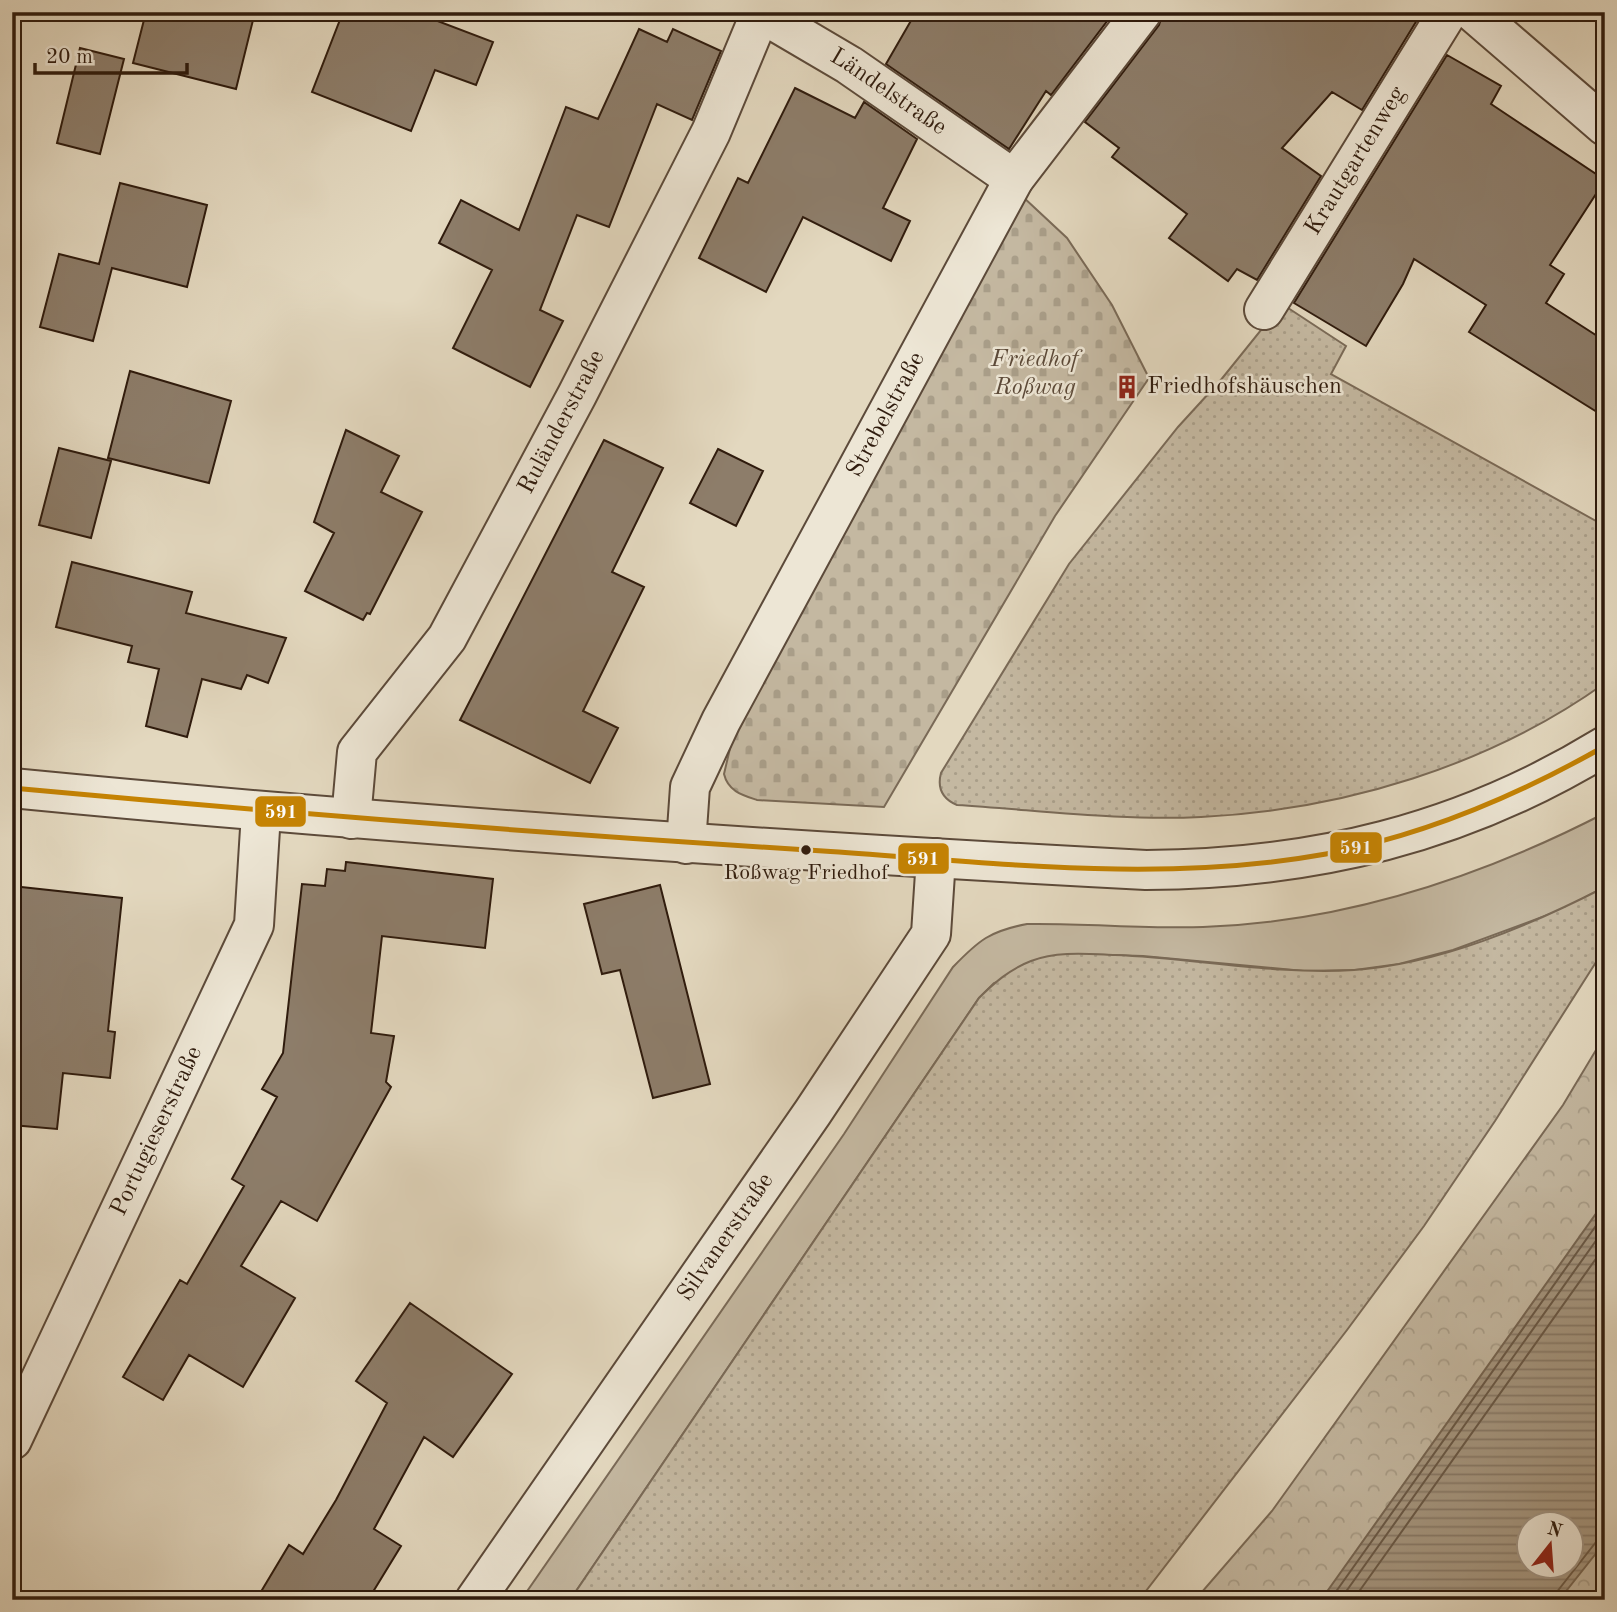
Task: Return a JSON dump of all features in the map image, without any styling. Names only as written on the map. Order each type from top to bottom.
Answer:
[{"type":"street","name":"Strebelstraße","points":[[686,844],[690,787],[720,721],[1014,179],[1142,12]]},
{"type":"street","name":"Krautgartenweg","points":[[1264,310],[1447,12]]},
{"type":"street","points":[[1473,12],[1605,126]]},
{"type":"street","name":"Ländelstraße","points":[[761,13],[849,65],[1014,179]]},
{"type":"street","name":"Ruländerstraße","points":[[351,819],[356,752],[447,638],[577,395],[711,132],[761,13]]},
{"type":"street","points":[[12,788],[261,813],[686,844],[1146,870],[1258,866],[1314,858],[1368,846],[1475,813],[1526,790],[1605,746]]},
{"type":"street","name":"Portugieserstraße","points":[[12,1440],[254,925],[261,813]]},
{"type":"street","name":"Silvanerstraße","points":[[475,1600],[797,1135],[931,934],[936,858]]},
{"type":"green space","name":"Friedhof Roßwag","points":[[1022,196],[1067,238],[1112,305],[1149,378],[1055,516],[884,807],[757,800],[741,794],[729,785],[724,774],[735,727]]},
{"type":"green space","points":[[1282,304],[1346,346],[1331,374],[1605,526],[1605,683],[1513,738],[1464,760],[1361,793],[1308,805],[1254,813],[1140,818],[952,803],[941,788],[941,773],[1069,564],[1178,427],[1220,381]]},
{"type":"green space","points":[[1605,813],[1605,887],[1561,910],[1453,950],[1399,964],[1355,970],[1304,971],[1143,956],[1075,954],[994,983],[979,998],[570,1600],[521,1600],[844,1134],[953,967],[978,943],[1003,930],[1027,924],[1203,927],[1256,923],[1360,906],[1460,876],[1509,858]]},
{"type":"green space","points":[[1605,887],[1605,948],[1495,1121],[1424,1226],[1347,1330],[1139,1600],[570,1600],[979,998],[1009,972],[1041,958],[1073,954],[1145,957],[1294,970],[1354,970],[1386,966],[1419,960],[1483,941],[1546,916]]},
{"type":"green space","points":[[1605,1035],[1605,1600],[1195,1600],[1272,1511],[1563,1105]]},
{"type":"water","points":[[1605,1201],[1605,1542],[1586,1566],[1586,1510],[1516,1510],[1516,1580],[1575,1580],[1559,1600],[1321,1600]]},
{"type":"building","points":[[146,12],[255,12],[236,89],[133,63]]},
{"type":"building","points":[[343,12],[414,12],[493,42],[476,85],[435,70],[411,131],[312,92]]},
{"type":"building","points":[[916,12],[1114,12],[1051,95],[1046,91],[1009,149],[886,64]]},
{"type":"building","points":[[1163,12],[1422,12],[1362,110],[1332,92],[1282,148],[1321,176],[1257,280],[1237,269],[1228,281],[1169,238],[1187,214],[1112,157],[1119,148],[1085,122],[1159,25]]},
{"type":"building","points":[[639,29],[667,42],[673,29],[721,51],[692,120],[657,104],[609,227],[577,215],[540,310],[563,321],[530,387],[453,348],[492,270],[439,243],[461,200],[519,230],[566,107],[598,119]]},
{"type":"building","points":[[80,48],[124,59],[100,154],[57,143]]},
{"type":"building","points":[[1447,55],[1501,86],[1491,104],[1605,180],[1550,265],[1564,274],[1546,303],[1605,341],[1605,417],[1469,332],[1486,305],[1414,259],[1403,284],[1366,346],[1294,303]]},
{"type":"building","points":[[795,88],[855,118],[864,102],[917,139],[883,208],[910,221],[891,261],[803,217],[766,292],[699,258],[738,178],[748,183]]},
{"type":"building","points":[[120,183],[207,205],[187,287],[112,268],[93,341],[40,327],[59,254],[99,264]]},
{"type":"building","points":[[130,371],[231,401],[209,483],[108,458]]},
{"type":"building","points":[[346,430],[399,456],[381,492],[422,512],[370,614],[367,613],[363,620],[305,591],[334,533],[314,522]]},
{"type":"building","points":[[604,440],[663,468],[612,572],[644,587],[583,711],[618,728],[590,783],[460,720]]},
{"type":"building","points":[[59,448],[111,461],[91,538],[39,525]]},
{"type":"building","points":[[718,449],[763,471],[736,526],[690,503]]},
{"type":"building","points":[[72,562],[192,592],[186,613],[286,638],[268,683],[247,675],[241,689],[202,679],[187,737],[146,726],[159,669],[128,662],[132,646],[56,627]]},
{"type":"building","points":[[346,862],[493,879],[485,948],[382,936],[371,1033],[394,1036],[386,1082],[391,1087],[317,1221],[281,1201],[241,1266],[295,1298],[243,1387],[189,1355],[163,1400],[123,1377],[180,1280],[187,1284],[244,1186],[232,1179],[277,1097],[262,1089],[283,1053],[302,884],[325,886],[327,869],[345,871]]},
{"type":"building","points":[[660,885],[710,1084],[653,1098],[620,970],[602,974],[584,904]]},
{"type":"building","points":[[12,886],[122,898],[108,1031],[115,1032],[110,1078],[63,1073],[57,1129],[12,1125]]},
{"type":"building","points":[[410,1303],[512,1374],[453,1457],[424,1437],[374,1529],[401,1546],[368,1600],[256,1600],[289,1545],[303,1554],[336,1500],[387,1403],[356,1381]]},
{"type":"transit line","name":"591","points":[[12,788],[620,838],[1011,865],[1201,868],[1326,854],[1399,836],[1470,812],[1605,746]]},
{"type":"place","name":"Friedhofshäuschen","points":[[1127,387]]},
{"type":"place","name":"Roßwag Friedhof","points":[[806,850]]}]
